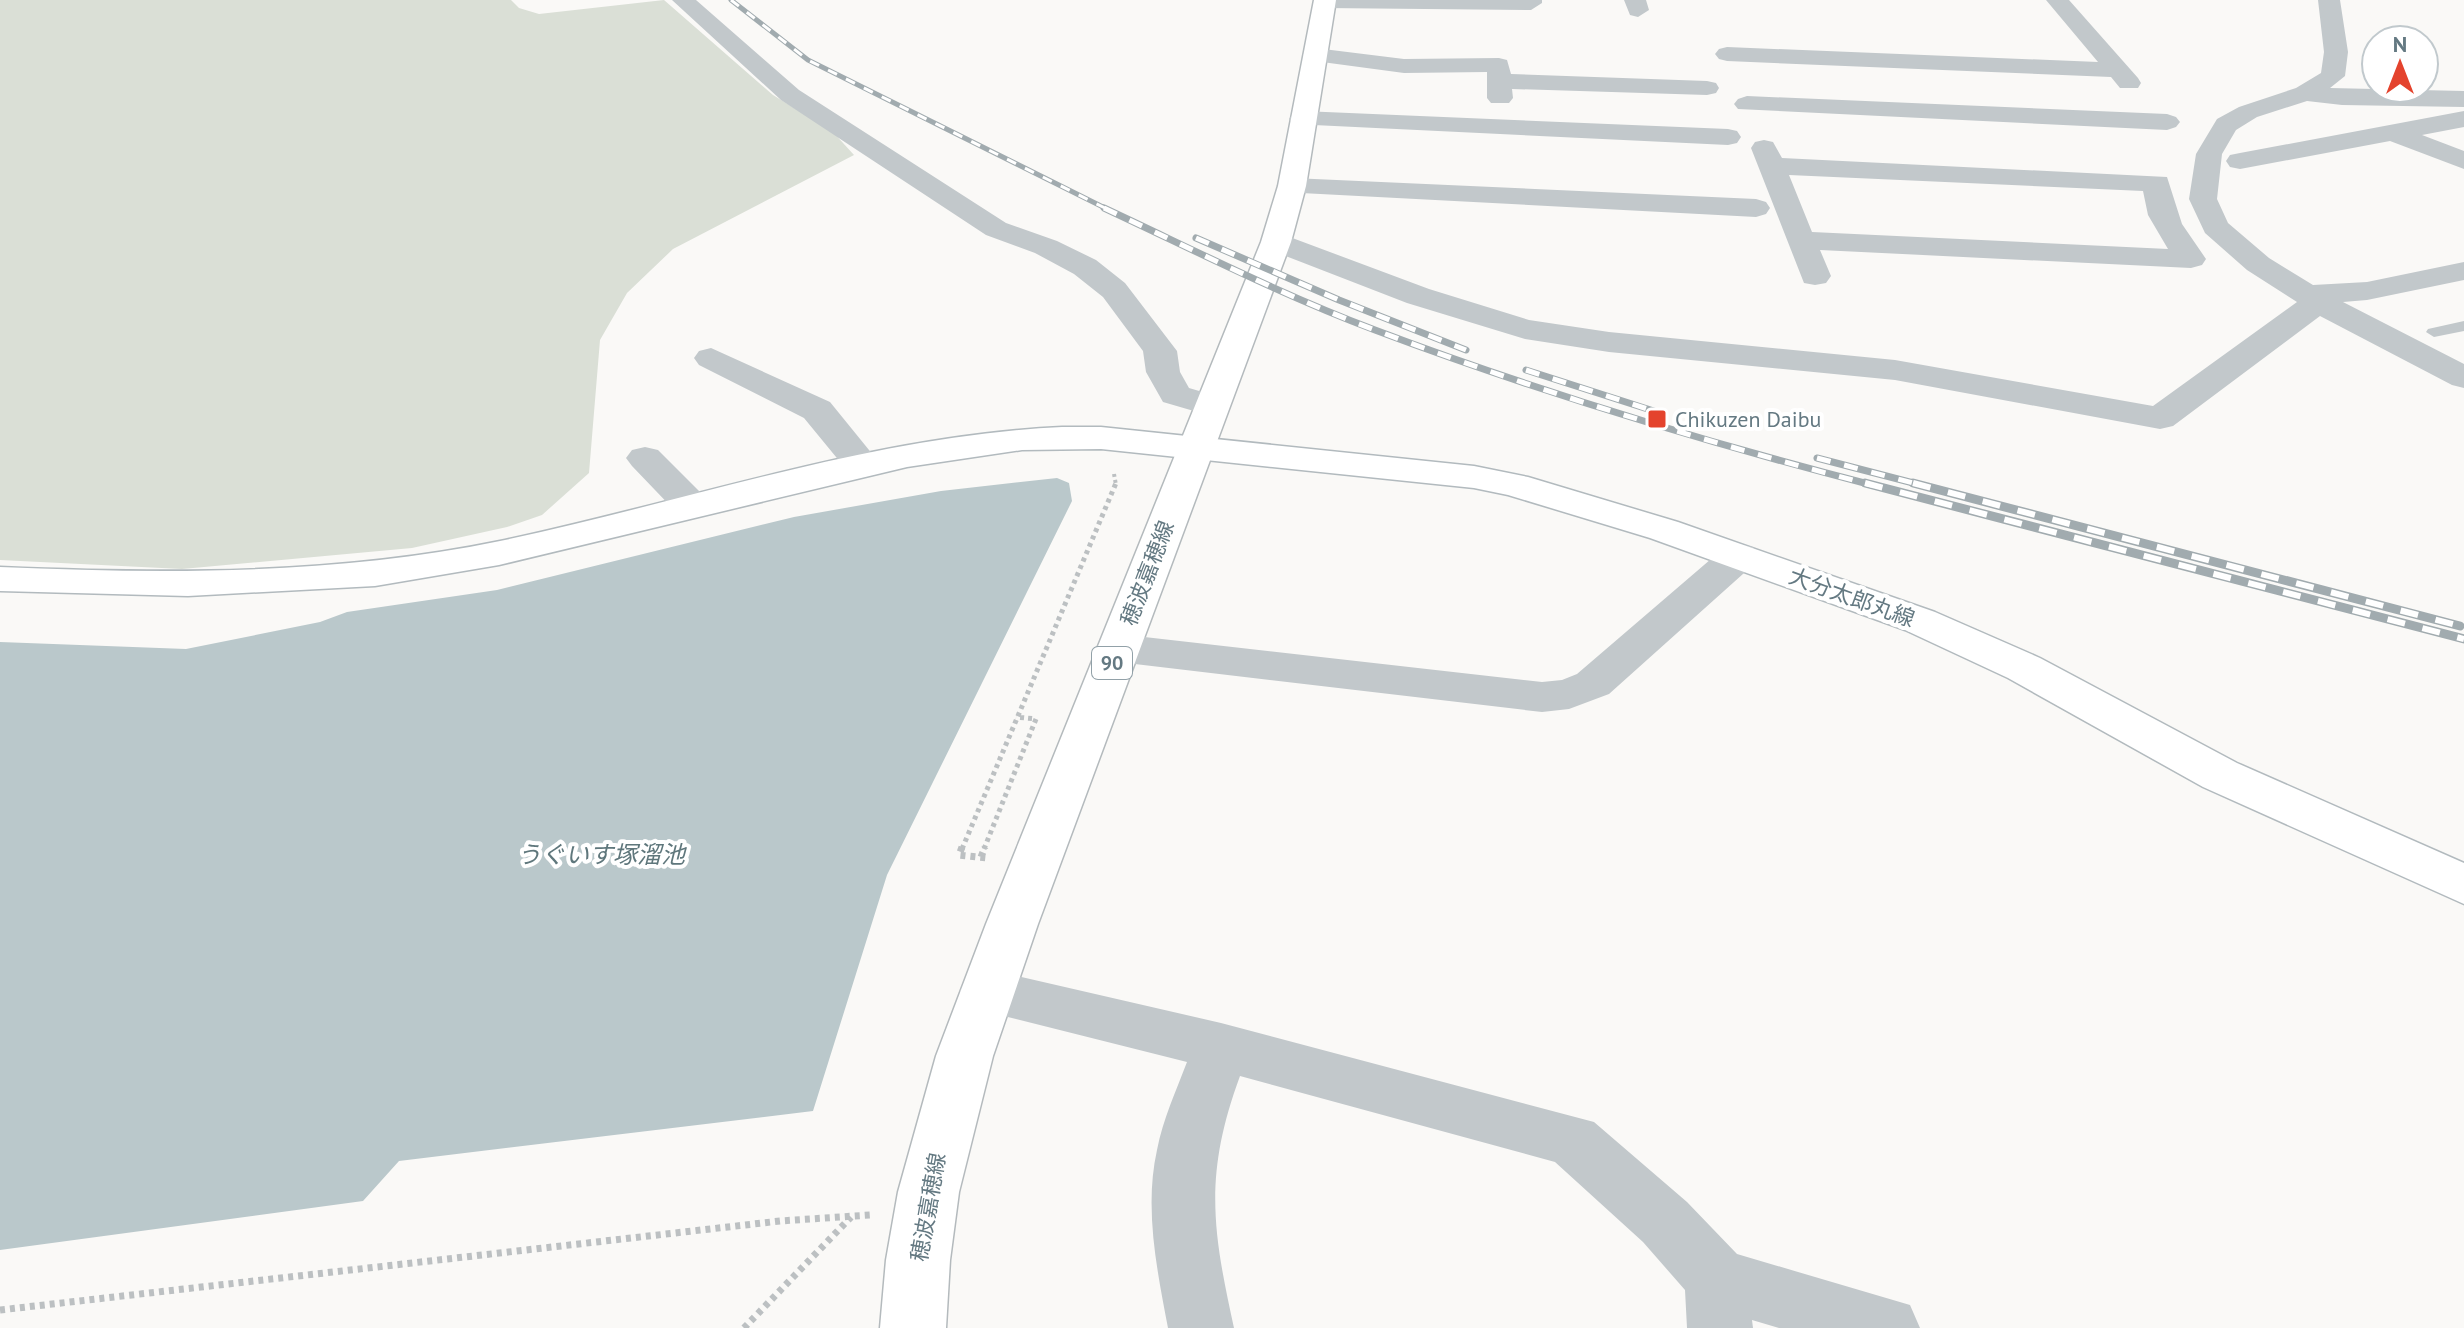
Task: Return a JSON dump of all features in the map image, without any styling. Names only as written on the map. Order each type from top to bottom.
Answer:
[{"type":"main road","name":"穂波嘉穂線","points":[[913,1328],[914,1290],[930,1175],[987,991],[1276,242],[1292,186],[1324,0]]},
{"type":"main road","name":"大分太郎丸線","points":[[0,579],[159,586],[329,580],[495,553],[959,445],[1057,436],[1474,477],[1515,485],[1664,530],[1920,621],[2011,662],[2220,775],[2464,885]]},
{"type":"street","points":[[683,0],[790,95],[996,229],[1046,247],[1085,267],[1114,290],[1140,321],[1160,351],[1163,372],[1175,395],[1211,405]]},
{"type":"street","points":[[1324,0],[1531,3],[1531,0]]},
{"type":"street","points":[[2057,0],[2167,122],[2209,154]]},
{"type":"street","points":[[2329,0],[2336,52],[2333,76],[2305,93],[2248,112],[2226,125],[2209,154],[2203,199],[2215,227],[2258,264],[2312,298],[2464,378]]},
{"type":"street","points":[[1815,276],[1723,44],[2117,70]]},
{"type":"street","points":[[1315,55],[1404,66],[1499,65],[1500,90],[1707,88]]},
{"type":"street","points":[[2305,93],[2342,97],[2464,99]]},
{"type":"street","points":[[1747,104],[2167,122]]},
{"type":"street","points":[[1302,119],[1728,137]]},
{"type":"street","points":[[2240,161],[2464,119]]},
{"type":"street","points":[[2392,132],[2464,161]]},
{"type":"street","points":[[1771,166],[2157,183],[2157,205],[2165,223],[2191,259],[1801,240]]},
{"type":"street","points":[[1292,186],[1756,208]]},
{"type":"street","points":[[1276,242],[1464,312],[1525,329],[1609,342],[1895,370],[2160,418],[2312,298],[2464,271]]},
{"type":"street","points":[[2357,291],[2449,329],[2464,347]]},
{"type":"street","points":[[711,358],[817,410],[863,466]]},
{"type":"street","points":[[645,458],[692,506]]},
{"type":"street","points":[[1118,648],[1542,697],[1569,694],[1593,684],[1739,556]]},
{"type":"street","points":[[987,991],[1221,1047],[1573,1141],[1665,1222],[1718,1304],[1887,1328]]},
{"type":"street","points":[[1201,1328],[1186,1252],[1183,1199],[1191,1130],[1221,1047]]},
{"type":"path","points":[[1016,717],[1036,719],[981,857],[959,855],[1016,717],[1117,482],[1115,474],[1103,467]]},
{"type":"path","points":[[0,1310],[749,1225],[879,1214]]},
{"type":"path","points":[[744,1328],[852,1216]]},
{"type":"shaded area","points":[[0,0],[511,0],[519,8],[539,14],[664,0],[773,95],[833,132],[854,155],[673,249],[627,293],[600,340],[589,473],[542,515],[507,527],[412,548],[182,569],[0,560]]},
{"type":"water","name":"うぐいす塚溜池","points":[[1057,478],[1069,483],[1072,501],[887,875],[813,1111],[399,1161],[363,1201],[0,1250],[0,642],[186,649],[320,622],[347,612],[497,590],[794,517],[941,491]]},
{"type":"railway","points":[[731,0],[808,60],[1109,210]]},
{"type":"railway","points":[[1104,208],[1238,272],[1375,330],[1622,414],[1872,485]]},
{"type":"railway","points":[[1196,238],[1339,300],[1466,350]]},
{"type":"railway","points":[[1526,370],[1660,413]]},
{"type":"railway","points":[[1817,458],[1921,485]]},
{"type":"railway","points":[[1865,483],[2464,639]]},
{"type":"railway","points":[[1913,483],[2460,626]]},
{"type":"place","name":"Chikuzen Daibu","points":[[1657,419]]}]
